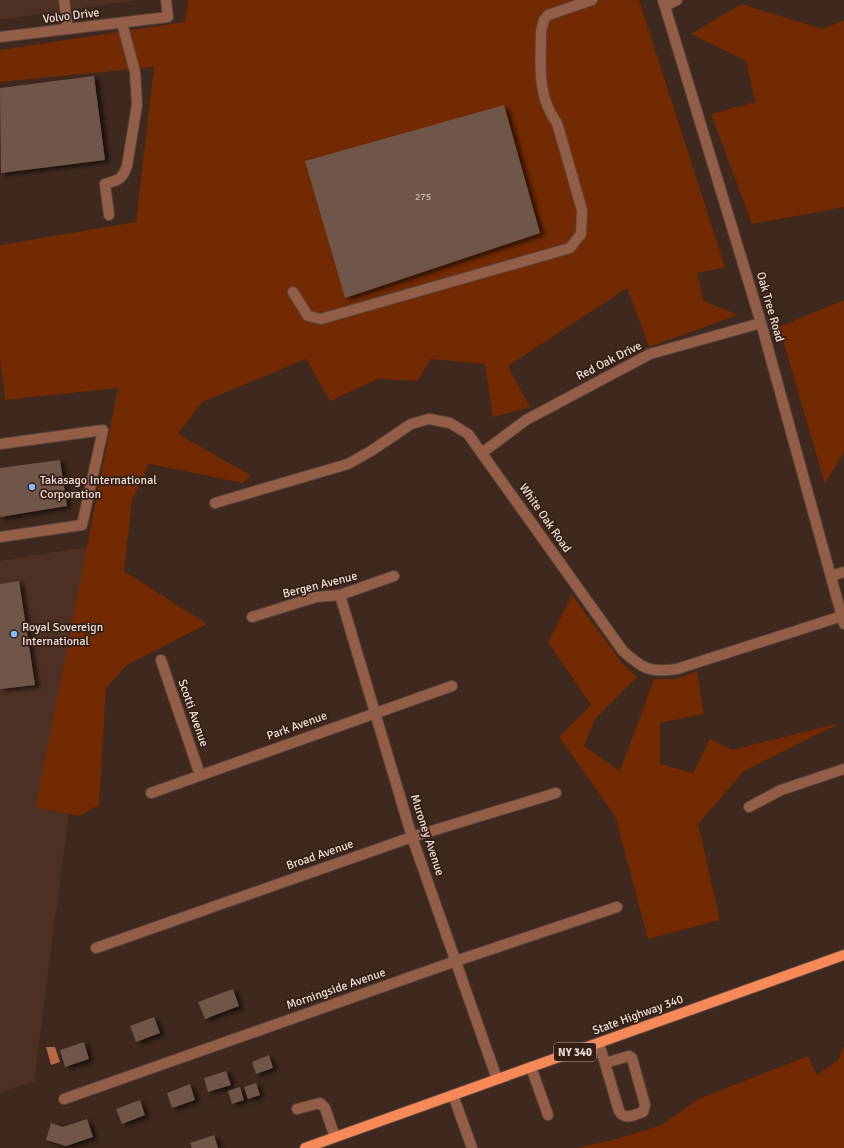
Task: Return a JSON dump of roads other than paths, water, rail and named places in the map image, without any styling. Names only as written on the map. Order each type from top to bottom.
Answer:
[{"type":"main road","name":"State Highway 340","points":[[305,1148],[844,955]]},
{"type":"street","points":[[64,0],[68,29]]},
{"type":"street","points":[[166,0],[168,17]]},
{"type":"street","points":[[168,17],[169,0]]},
{"type":"street","points":[[293,292],[308,316],[320,319],[570,248],[581,234],[582,210],[557,123],[548,111],[543,97],[541,82],[541,31],[544,20],[548,15],[592,0]]},
{"type":"street","points":[[664,3],[677,0]]},
{"type":"street","name":"Oak Tree Road","points":[[664,3],[761,323],[843,620]]},
{"type":"street","name":"Volvo Drive","points":[[0,37],[168,17]]},
{"type":"street","points":[[109,215],[105,184],[119,180],[124,176],[137,105],[135,72],[122,23]]},
{"type":"street","name":"Red Oak Drive","points":[[483,452],[526,420],[650,354],[761,323]]},
{"type":"street","name":"White Oak Road","points":[[215,503],[348,464],[371,451],[411,424],[429,419],[450,423],[468,434],[483,452],[623,651],[638,665],[658,672],[677,669],[843,620]]},
{"type":"street","points":[[0,444],[102,430],[82,525],[0,537]]},
{"type":"street","points":[[831,576],[844,572]]},
{"type":"street","name":"Bergen Avenue","points":[[252,617],[316,597],[340,595],[394,576]]},
{"type":"street","name":"Muroney Avenue","points":[[340,595],[412,836],[497,1079]]},
{"type":"street","name":"Scotti Avenue","points":[[161,660],[200,775]]},
{"type":"street","name":"Park Avenue","points":[[150,793],[452,686]]},
{"type":"street","points":[[749,807],[781,790],[844,769]]},
{"type":"street","name":"Broad Avenue","points":[[96,948],[412,836],[556,793]]},
{"type":"street","name":"Morningside Avenue","points":[[64,1099],[456,961],[618,907]]},
{"type":"street","points":[[599,1043],[605,1063],[622,1116],[626,1118],[643,1112],[644,1105],[632,1058],[629,1056],[605,1063]]},
{"type":"street","points":[[531,1067],[548,1115]]},
{"type":"street","points":[[453,1095],[472,1148]]},
{"type":"street","points":[[297,1108],[320,1103],[325,1108],[335,1137]]},
{"type":"place","name":"Takasago International Corporation","points":[[32,487]]},
{"type":"place","name":"Royal Sovereign International","points":[[14,634]]}]
